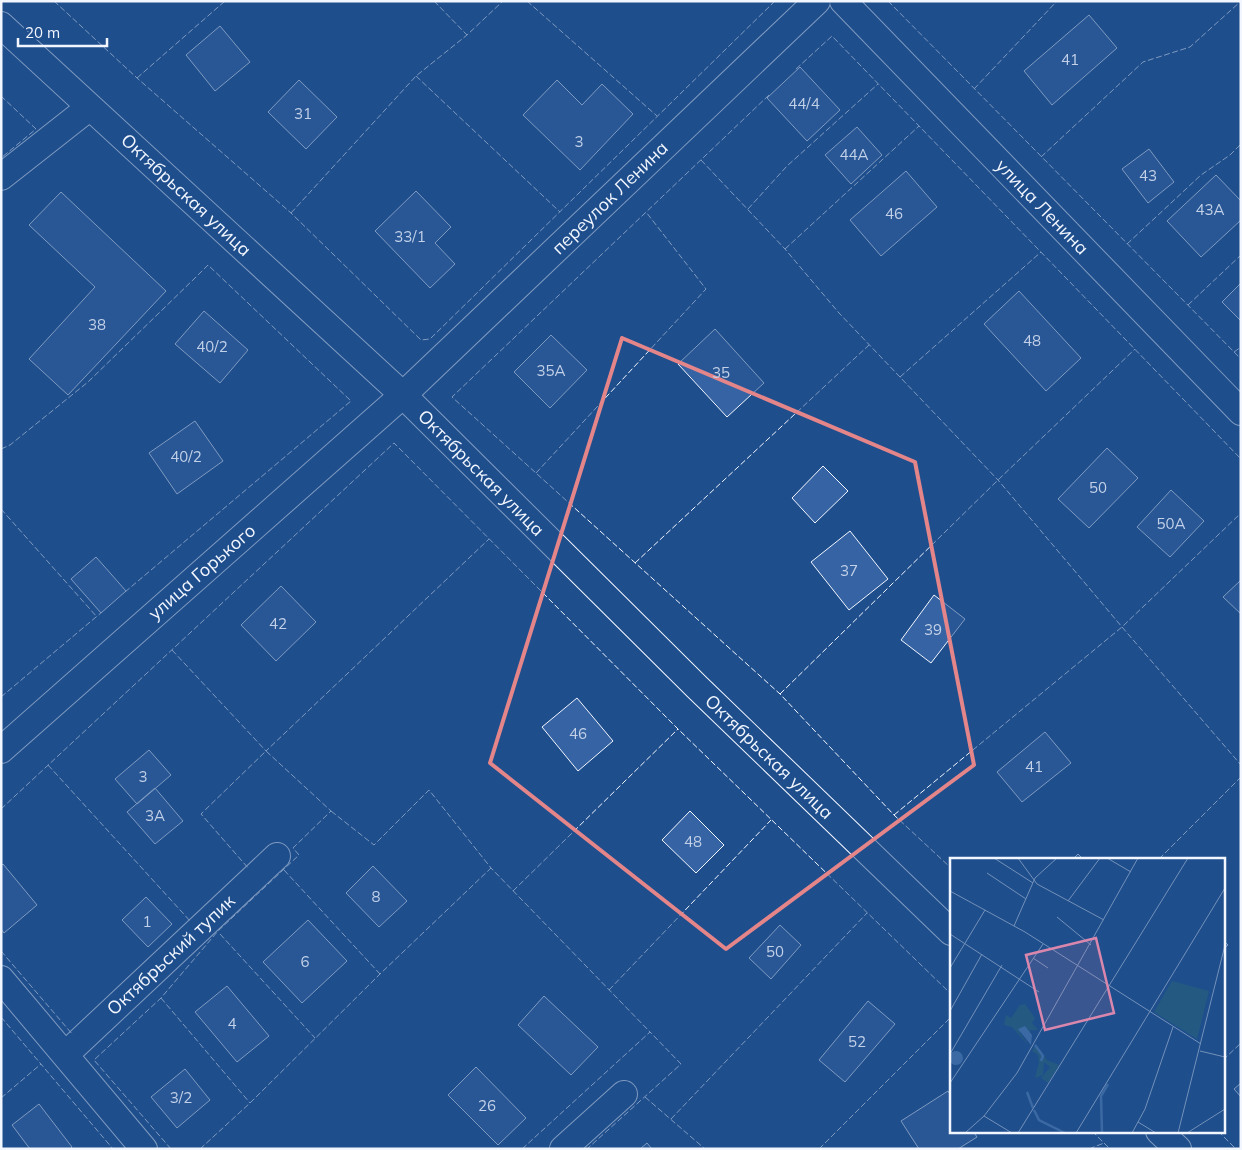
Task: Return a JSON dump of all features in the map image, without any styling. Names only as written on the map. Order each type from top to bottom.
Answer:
[{"type":"street","name":"переулок Ленина","points":[[403,395],[817,1]]},
{"type":"street","name":"улица Ленина","points":[[843,1],[1241,412]]},
{"type":"street","name":"Октябрьская улица","points":[[1,25],[403,395],[696,687],[950,931]]},
{"type":"street","points":[[1,178],[90,106]]},
{"type":"street","name":"улица Горького","points":[[1,750],[403,395]]},
{"type":"street","name":"Октябрьский тупик","points":[[65,1055],[278,856]]},
{"type":"street","points":[[1,979],[144,1149]]},
{"type":"street","points":[[563,1149],[624,1094]]},
{"type":"street","points":[[1160,1132],[1178,1149]]},
{"type":"highlighted area","points":[[622,338],[915,462],[974,765],[726,949],[490,763]]},
{"type":"building","points":[[1089,15],[1117,48],[1052,105],[1024,71]]},
{"type":"building","points":[[220,26],[250,62],[215,91],[186,55]]},
{"type":"building","points":[[800,67],[840,110],[807,141],[767,98]]},
{"type":"building","points":[[299,80],[337,117],[306,149],[268,112]]},
{"type":"building","points":[[557,80],[582,105],[602,84],[633,114],[580,170],[523,115]]},
{"type":"building","points":[[857,127],[882,155],[851,184],[825,155]]},
{"type":"building","points":[[1149,149],[1174,182],[1148,203],[1122,169]]},
{"type":"building","points":[[906,171],[937,207],[881,256],[850,220]]},
{"type":"building","points":[[1216,175],[1241,201],[1241,220],[1201,257],[1167,221]]},
{"type":"building","points":[[416,191],[451,227],[435,243],[455,264],[430,288],[375,231]]},
{"type":"building","points":[[61,192],[166,291],[68,395],[29,359],[95,287],[29,225]]},
{"type":"building","points":[[1241,283],[1241,321],[1222,302]]},
{"type":"building","points":[[1019,291],[1081,358],[1046,391],[984,324]]},
{"type":"building","points":[[204,311],[248,350],[220,383],[175,344]]},
{"type":"building","points":[[715,329],[764,383],[727,417],[678,364]]},
{"type":"building","points":[[551,335],[587,370],[550,408],[514,372]]},
{"type":"building","points":[[195,421],[223,461],[177,494],[149,453]]},
{"type":"building","points":[[1107,448],[1138,478],[1089,528],[1058,499]]},
{"type":"building","points":[[823,466],[848,491],[815,523],[792,498]]},
{"type":"building","points":[[1171,490],[1204,521],[1170,557],[1137,527]]},
{"type":"building","points":[[850,531],[888,579],[849,610],[811,562]]},
{"type":"building","points":[[96,557],[126,591],[101,613],[71,579]]},
{"type":"building","points":[[1241,580],[1241,614],[1223,597]]},
{"type":"building","points":[[281,586],[316,622],[276,661],[241,625]]},
{"type":"building","points":[[934,595],[965,619],[931,663],[901,640]]},
{"type":"building","points":[[577,698],[613,741],[578,771],[542,727]]},
{"type":"building","points":[[1045,732],[1071,763],[1022,802],[997,772]]},
{"type":"building","points":[[149,750],[171,775],[137,804],[115,779]]},
{"type":"building","points":[[155,788],[183,821],[155,844],[127,812]]},
{"type":"building","points":[[690,811],[724,845],[696,873],[662,840]]},
{"type":"building","points":[[1078,854],[1082,858],[1074,858]]},
{"type":"building","points":[[3,864],[37,905],[4,933],[1,929],[1,866]]},
{"type":"building","points":[[373,866],[407,901],[379,927],[346,893]]},
{"type":"building","points":[[146,897],[172,924],[148,947],[122,920]]},
{"type":"building","points":[[308,920],[347,961],[302,1003],[263,962]]},
{"type":"building","points":[[780,925],[801,945],[771,979],[749,958]]},
{"type":"building","points":[[227,986],[269,1036],[237,1062],[195,1012]]},
{"type":"building","points":[[544,996],[598,1047],[571,1075],[518,1025]]},
{"type":"building","points":[[868,1001],[895,1024],[845,1082],[819,1060]]},
{"type":"building","points":[[476,1067],[526,1118],[498,1145],[448,1095]]},
{"type":"building","points":[[185,1069],[210,1100],[177,1128],[151,1097]]},
{"type":"building","points":[[1241,1083],[1241,1097],[1234,1089]]},
{"type":"building","points":[[948,1091],[950,1094],[950,1132],[974,1132],[977,1137],[958,1149],[919,1149],[901,1121]]},
{"type":"building","points":[[39,1104],[72,1147],[70,1149],[30,1149],[12,1125]]},
{"type":"building","points":[[647,1143],[652,1149],[640,1149]]},
{"type":"fence","points":[[54,1],[137,78],[291,213],[421,340],[430,339],[775,1]]},
{"type":"fence","points":[[137,78],[225,1]]},
{"type":"fence","points":[[434,1],[467,35]]},
{"type":"fence","points":[[291,213],[416,76],[467,35],[503,1]]},
{"type":"fence","points":[[527,1],[657,116]]},
{"type":"fence","points":[[888,1],[1241,359]]},
{"type":"fence","points":[[974,89],[1057,1]]},
{"type":"fence","points":[[1041,157],[1143,62],[1190,47],[1240,2]]},
{"type":"fence","points":[[796,69],[832,36],[1241,459]]},
{"type":"fence","points":[[416,76],[560,212]]},
{"type":"fence","points":[[748,209],[787,166],[878,84]]},
{"type":"fence","points":[[769,95],[452,397],[780,694],[894,815],[950,867]]},
{"type":"fence","points":[[1,96],[36,129],[1,158]]},
{"type":"fence","points":[[785,249],[919,126]]},
{"type":"fence","points":[[1127,244],[1201,175],[1230,155],[1241,144]]},
{"type":"fence","points":[[701,160],[785,249],[839,313],[998,480],[1241,765]]},
{"type":"fence","points":[[536,473],[706,289],[646,212]]},
{"type":"fence","points":[[900,377],[1041,252]]},
{"type":"fence","points":[[1188,305],[1241,255]]},
{"type":"fence","points":[[1,449],[10,445],[88,382],[208,265],[351,401],[125,592]]},
{"type":"fence","points":[[635,563],[869,345]]},
{"type":"fence","points":[[1234,352],[1241,347]]},
{"type":"fence","points":[[780,694],[998,480],[1135,349]]},
{"type":"fence","points":[[1,809],[394,443],[678,729],[950,993]]},
{"type":"fence","points":[[1,509],[97,617]]},
{"type":"fence","points":[[894,815],[1122,627],[1241,513]]},
{"type":"fence","points":[[172,650],[266,751],[489,539]]},
{"type":"fence","points":[[1,697],[102,612]]},
{"type":"fence","points":[[513,891],[678,729]]},
{"type":"fence","points":[[171,1149],[94,1060],[161,998],[218,931],[299,855],[293,848],[331,811],[266,751],[201,814],[249,869]]},
{"type":"fence","points":[[48,765],[191,922]]},
{"type":"fence","points":[[1160,858],[1241,777]]},
{"type":"fence","points":[[331,811],[374,845],[429,790],[491,868],[650,1032]]},
{"type":"fence","points":[[609,990],[771,820]]},
{"type":"fence","points":[[200,1149],[250,1103],[380,974],[491,868]]},
{"type":"fence","points":[[284,870],[380,974]]},
{"type":"fence","points":[[671,1119],[867,913]]},
{"type":"fence","points":[[220,934],[315,1038]]},
{"type":"fence","points":[[1,951],[73,1035]]},
{"type":"fence","points":[[161,998],[250,1103]]},
{"type":"fence","points":[[1,1017],[113,1149]]},
{"type":"fence","points":[[819,1149],[950,1018]]},
{"type":"fence","points":[[522,1149],[650,1032],[681,1064],[587,1149]]},
{"type":"fence","points":[[1224,1059],[1241,1043]]},
{"type":"fence","points":[[1,1098],[41,1064]]},
{"type":"fence","points":[[645,1097],[705,1149]]},
{"type":"fence","points":[[1093,1132],[1110,1149]]},
{"type":"fence","points":[[1219,1132],[1236,1149]]},
{"type":"fence","points":[[1089,1149],[1104,1143]]}]
